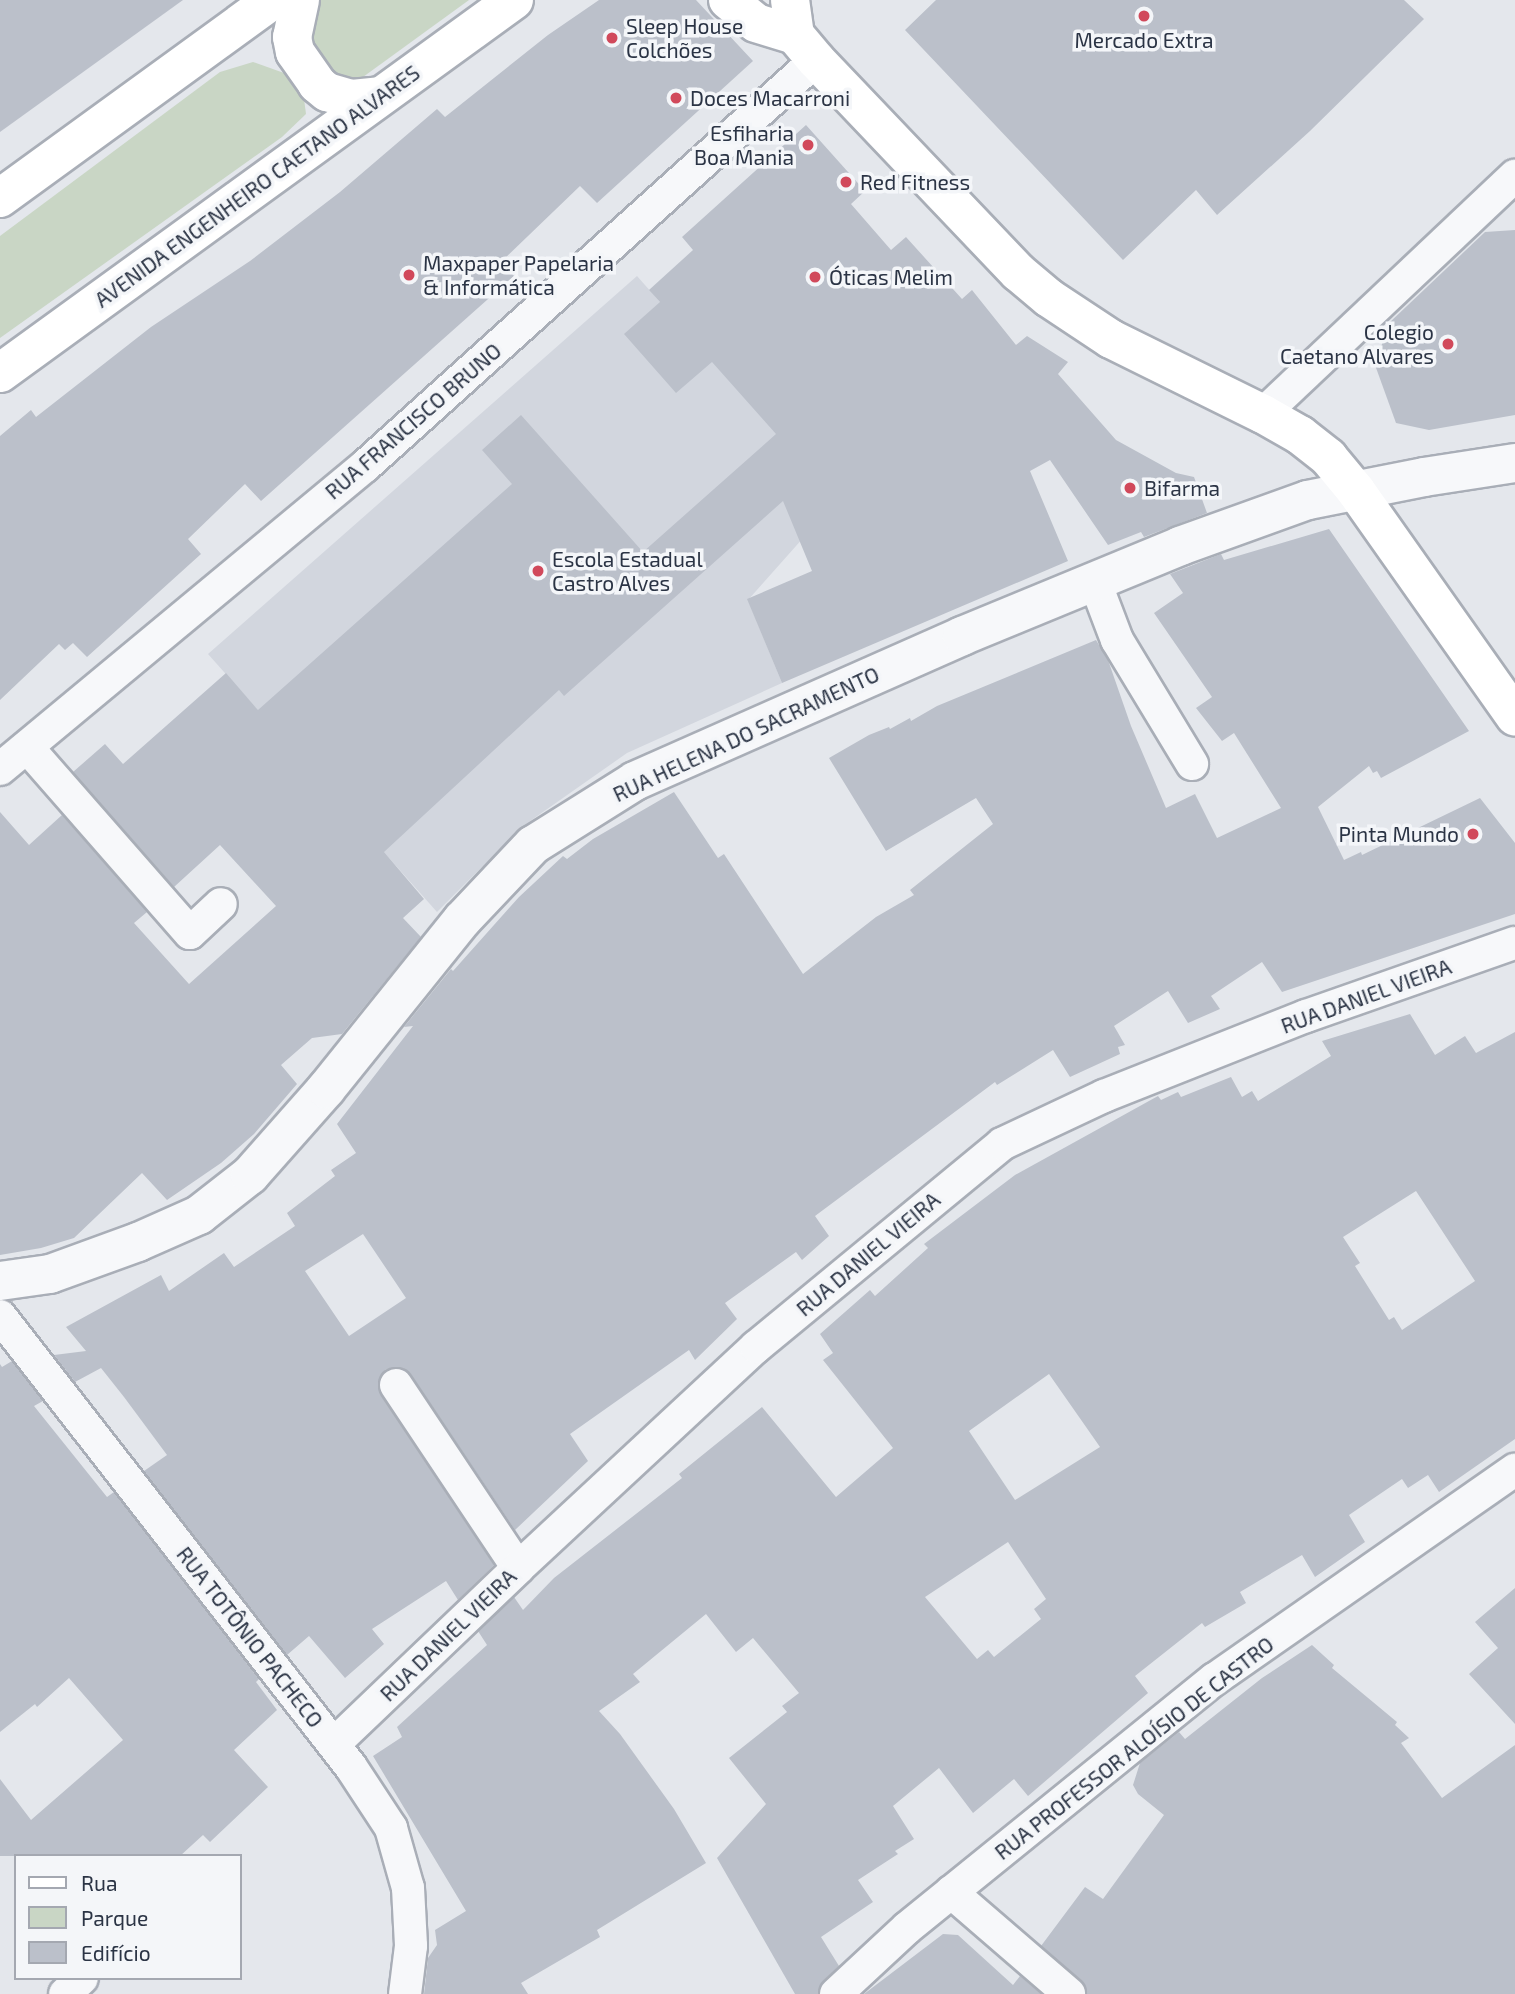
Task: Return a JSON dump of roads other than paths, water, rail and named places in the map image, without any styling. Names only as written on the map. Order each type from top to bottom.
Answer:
[{"type":"main road","points":[[0,198],[274,0]]},
{"type":"main road","points":[[300,0],[292,37],[295,52],[317,84],[327,92],[352,99],[380,96]]},
{"type":"main road","name":"AVENIDA ENGENHEIRO CAETANO ALVARES","points":[[0,372],[514,0]]},
{"type":"main road","points":[[728,0],[757,23],[800,32],[991,246],[1049,298],[1111,339],[1300,435],[1328,457],[1356,491],[1515,716]]},
{"type":"street","name":"RUA FRANCISCO BRUNO","points":[[0,769],[365,466],[800,32]]},
{"type":"street","points":[[1263,414],[1515,176]]},
{"type":"street","name":"RUA HELENA DO SACRAMENTO","points":[[0,1281],[50,1274],[138,1242],[199,1215],[250,1175],[335,1078],[462,920],[533,845],[589,807],[658,770],[962,636],[1180,546],[1308,500],[1515,463]]},
{"type":"street","points":[[1095,582],[1117,640],[1192,764]]},
{"type":"street","points":[[27,747],[190,933],[221,904]]},
{"type":"street","name":"RUA DANIEL VIEIRA","points":[[334,1744],[518,1568],[756,1347],[1002,1144],[1104,1096],[1306,1016],[1515,943]]},
{"type":"street","name":"RUA TOTÔNIO PACHECO","points":[[0,1316],[334,1744],[391,1828],[408,1888],[411,1946],[405,1994]]},
{"type":"street","points":[[397,1385],[518,1568]]},
{"type":"street","name":"RUA PROFESSOR ALOÍSIO DE CASTRO","points":[[836,1994],[951,1892],[1214,1679],[1515,1470]]},
{"type":"street","points":[[951,1892],[1069,1994]]},
{"type":"street","points":[[65,1994],[80,1980]]},
{"type":"place","name":"Mercado Extra","points":[[1144,16]]},
{"type":"place","name":"Sleep House Colchões","points":[[612,38]]},
{"type":"place","name":"Doces Macarroni","points":[[676,98]]},
{"type":"place","name":"Esfiharia Boa Mania","points":[[808,145]]},
{"type":"place","name":"Red Fitness","points":[[846,182]]},
{"type":"place","name":"Maxpaper Papelaria & Informática","points":[[409,275]]},
{"type":"place","name":"Óticas Melim","points":[[815,277]]},
{"type":"place","name":"Colegio Caetano Alvares","points":[[1448,344]]},
{"type":"place","name":"Bifarma","points":[[1130,488]]},
{"type":"place","name":"Escola Estadual Castro Alves","points":[[538,571]]},
{"type":"place","name":"Pinta Mundo","points":[[1473,834]]}]
